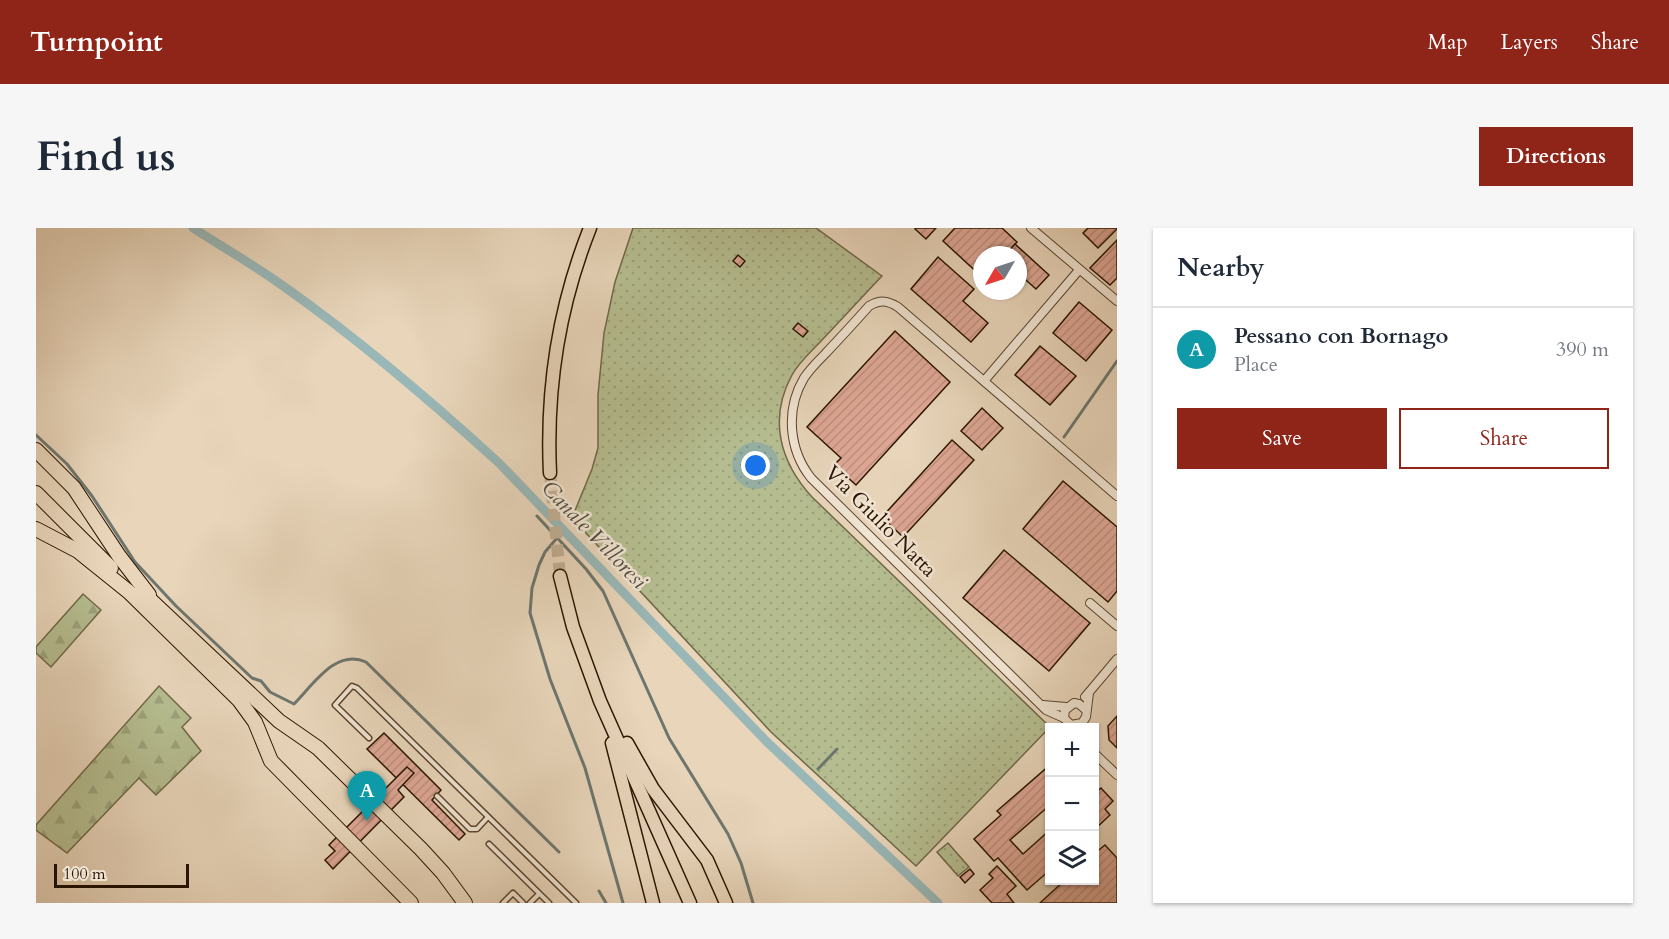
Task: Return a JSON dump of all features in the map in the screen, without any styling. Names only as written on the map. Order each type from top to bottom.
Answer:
[{"type":"highway","points":[[36,450],[74,488],[119,556],[158,606]]},
{"type":"highway","points":[[36,493],[103,559],[158,606],[279,721],[313,743],[443,873],[465,903]]},
{"type":"highway","points":[[36,529],[85,556],[141,603]]},
{"type":"highway","points":[[103,559],[141,603],[239,700],[255,722],[271,761],[411,903]]},
{"type":"main road","points":[[550,473],[550,405],[558,338],[571,282],[590,228]]},
{"type":"main road","points":[[560,576],[573,627],[600,701],[690,903]]},
{"type":"main road","points":[[600,701],[653,903]]},
{"type":"main road","points":[[600,701],[653,789],[707,860],[726,903]]},
{"type":"street","points":[[1031,228],[1117,301]]},
{"type":"street","points":[[984,381],[1079,270]]},
{"type":"street","name":"Via Giulio Natta","points":[[1064,718],[1049,713],[816,484],[802,466],[793,441],[793,409],[803,380],[869,306],[887,301],[898,307],[1117,496]]},
{"type":"street","points":[[1090,603],[1117,626]]},
{"type":"street","points":[[1079,704],[1117,659]]},
{"type":"street","points":[[1081,723],[1086,717],[1089,693]]},
{"type":"street","points":[[1043,705],[1066,707],[1074,703],[1079,704],[1086,711]]},
{"type":"street","points":[[1066,707],[1064,718],[1068,723]]},
{"type":"street","points":[[1099,757],[1117,775]]},
{"type":"lane","points":[[369,738],[335,705],[352,687],[357,687],[576,903]]},
{"type":"lane","points":[[437,796],[472,830],[477,829],[488,817]]},
{"type":"lane","points":[[489,844],[549,903]]},
{"type":"lane","points":[[503,903],[513,893],[523,903]]},
{"type":"lane","points":[[530,903],[539,894]]},
{"type":"green space","points":[[633,228],[816,228],[882,276],[792,375],[780,408],[779,424],[785,455],[801,484],[812,497],[1046,723],[1045,732],[916,866],[771,732],[572,518],[598,448],[598,395],[604,333],[615,282]]},
{"type":"green space","points":[[83,594],[101,610],[51,667],[36,653],[36,647]]},
{"type":"green space","points":[[159,686],[191,718],[182,727],[201,751],[156,795],[139,778],[67,853],[36,830],[36,825]]},
{"type":"green space","points":[[948,843],[969,867],[958,876],[937,852]]},
{"type":"building","points":[[916,228],[936,228],[926,239]]},
{"type":"building","points":[[955,228],[1002,228],[1017,242],[1013,246],[973,246],[973,269],[943,241]]},
{"type":"building","points":[[1088,228],[1117,229],[1098,248],[1083,233]]},
{"type":"building","points":[[1117,240],[1117,278],[1110,285],[1090,268]]},
{"type":"building","points":[[738,255],[745,261],[740,267],[733,261]]},
{"type":"building","points":[[1027,255],[1049,275],[1036,289],[1027,281]]},
{"type":"building","points":[[938,257],[973,288],[963,301],[988,323],[971,342],[911,289]]},
{"type":"building","points":[[1079,302],[1112,330],[1086,361],[1053,333]]},
{"type":"building","points":[[798,323],[808,331],[803,337],[793,329]]},
{"type":"building","points":[[895,331],[950,382],[856,485],[834,465],[841,458],[807,427]]},
{"type":"building","points":[[1040,346],[1076,376],[1050,405],[1015,375]]},
{"type":"building","points":[[982,408],[1003,428],[982,450],[961,431]]},
{"type":"building","points":[[952,440],[974,460],[903,537],[882,517]]},
{"type":"building","points":[[1063,481],[1117,527],[1117,591],[1108,602],[1023,529]]},
{"type":"building","points":[[1004,550],[1090,623],[1049,671],[963,598]]},
{"type":"building","points":[[1117,716],[1117,748],[1109,740],[1108,726]]},
{"type":"building","points":[[384,733],[441,790],[432,800],[465,834],[459,840],[367,749]]},
{"type":"building","points":[[407,767],[414,773],[398,790],[404,797],[333,869],[325,860],[335,851],[329,845]]},
{"type":"building","points":[[1045,769],[1045,809],[1010,840],[1023,854],[1045,834],[1045,874],[1027,890],[998,858],[994,861],[974,839],[1001,815],[997,811]]},
{"type":"building","points":[[1101,788],[1113,801],[1105,809],[1110,815],[1099,825],[1099,790]]},
{"type":"building","points":[[1105,845],[1117,858],[1117,903],[1040,903],[1060,885],[1099,885],[1099,850]]},
{"type":"building","points":[[997,866],[1016,886],[1007,894],[1014,903],[992,903],[980,890],[993,878],[989,874]]},
{"type":"building","points":[[970,869],[974,874],[965,883],[960,877]]},
{"type":"waterway","name":"Canale Villoresi","points":[[193,228],[275,280],[314,308],[421,394],[499,463],[766,741],[938,903]]},
{"type":"waterway","points":[[1064,437],[1117,361]]},
{"type":"waterway","points":[[36,435],[67,464],[92,496],[135,562],[176,606],[252,678],[261,681],[270,692],[294,704],[317,679],[335,664],[355,659],[366,662],[559,852]]},
{"type":"waterway","points":[[537,516],[603,591],[669,738],[728,834],[741,863],[753,903]]},
{"type":"waterway","points":[[557,538],[545,552],[539,565],[532,588],[530,613],[550,679],[585,768],[623,903]]},
{"type":"waterway","points":[[818,769],[837,749]]},
{"type":"waterway","points":[[599,891],[606,903]]},
{"type":"tunnel","points":[[550,473],[560,576]]},
{"type":"place","name":"Pessano con Bornago","points":[[367,821]]}]
